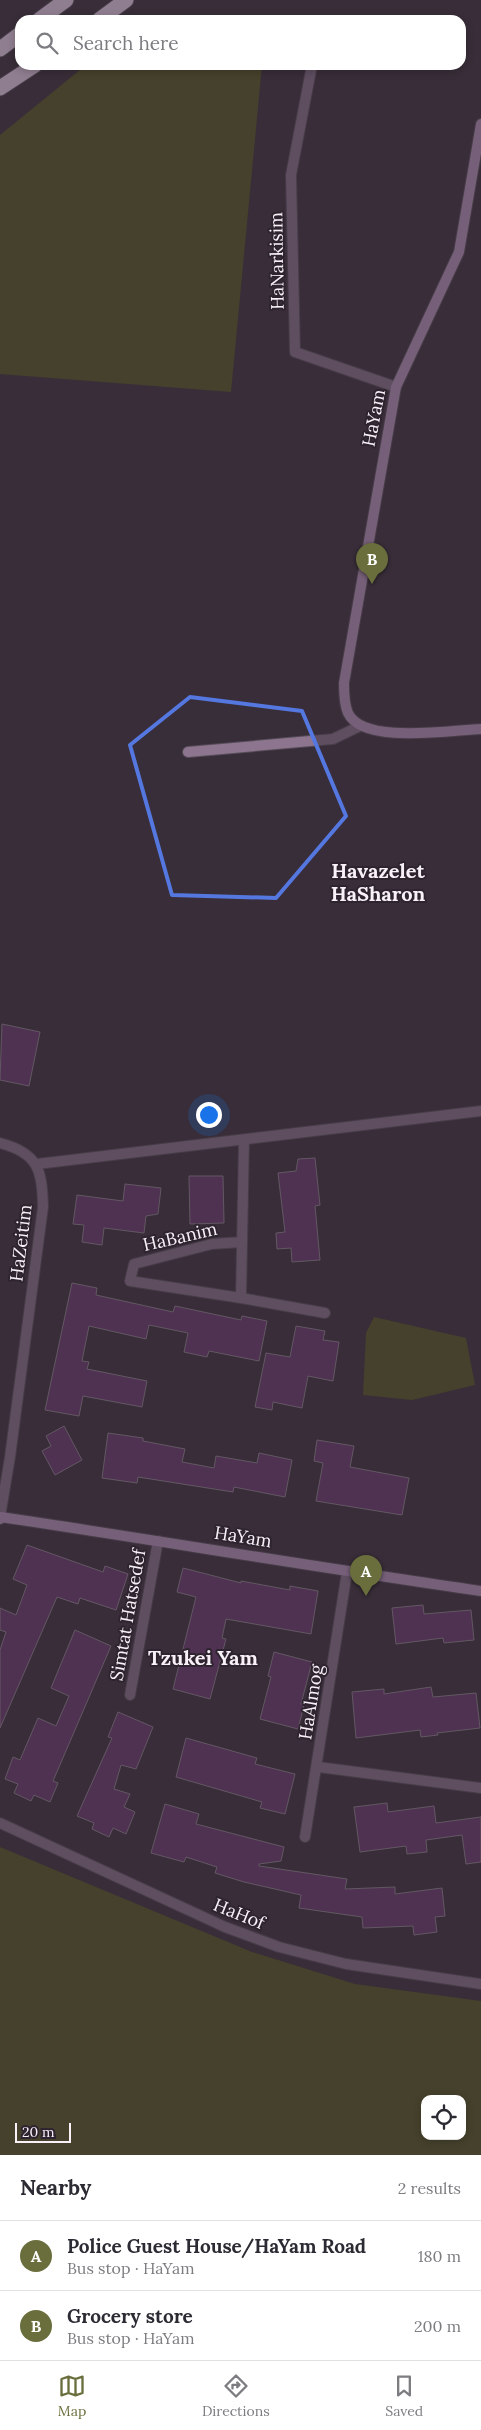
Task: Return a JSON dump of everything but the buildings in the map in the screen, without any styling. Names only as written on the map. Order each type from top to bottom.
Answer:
[{"type":"highway","points":[[46,15],[66,0]]},
{"type":"highway","points":[[106,15],[126,0]]},
{"type":"highway","points":[[0,49],[15,38]]},
{"type":"highway","points":[[0,88],[27,70]]},
{"type":"street","name":"HaNarkisim","points":[[311,70],[291,175],[295,352],[396,387]]},
{"type":"street","name":"HaYam","points":[[360,726],[349,714],[344,700],[344,683],[396,387],[460,252],[481,124]]},
{"type":"street","points":[[188,752],[333,739],[360,726],[379,732],[397,733],[481,729]]},
{"type":"street","points":[[0,1143],[11,1146],[26,1154],[37,1164],[481,1111]]},
{"type":"street","name":"HaBanim","points":[[241,1298],[244,1140]]},
{"type":"street","name":"HaZeitim","points":[[0,1518],[42,1207],[42,1185],[37,1164]]},
{"type":"street","name":"HaBanim","points":[[242,1242],[212,1244],[134,1264],[130,1281],[325,1313]]},
{"type":"street","name":"HaYam","points":[[0,1518],[481,1591]]},
{"type":"street","name":"Simtat Hatsedef","points":[[130,1695],[158,1541]]},
{"type":"street","name":"HaAlmog","points":[[305,1837],[318,1767],[347,1572]]},
{"type":"street","points":[[318,1767],[481,1788]]},
{"type":"street","name":"HaHof","points":[[0,1822],[226,1927],[279,1947],[346,1964],[481,1984]]},
{"type":"highlighted area","points":[[190,697],[302,711],[346,816],[276,898],[172,895],[130,745]]},
{"type":"green space","points":[[80,70],[262,70],[231,392],[0,374],[0,135]]},
{"type":"green space","points":[[374,1317],[466,1338],[475,1385],[412,1400],[363,1395],[366,1333]]},
{"type":"green space","points":[[0,1847],[252,1952],[355,1984],[481,2001],[481,2155],[0,2155]]},
{"type":"place","name":"Grocery store","points":[[372,584]]},
{"type":"place","name":"Police Guest House/HaYam Road","points":[[366,1596]]},
{"type":"district","name":"Havazelet HaSharon","points":[[378,882]]},
{"type":"district","name":"Tzukei Yam","points":[[203,1658]]}]
